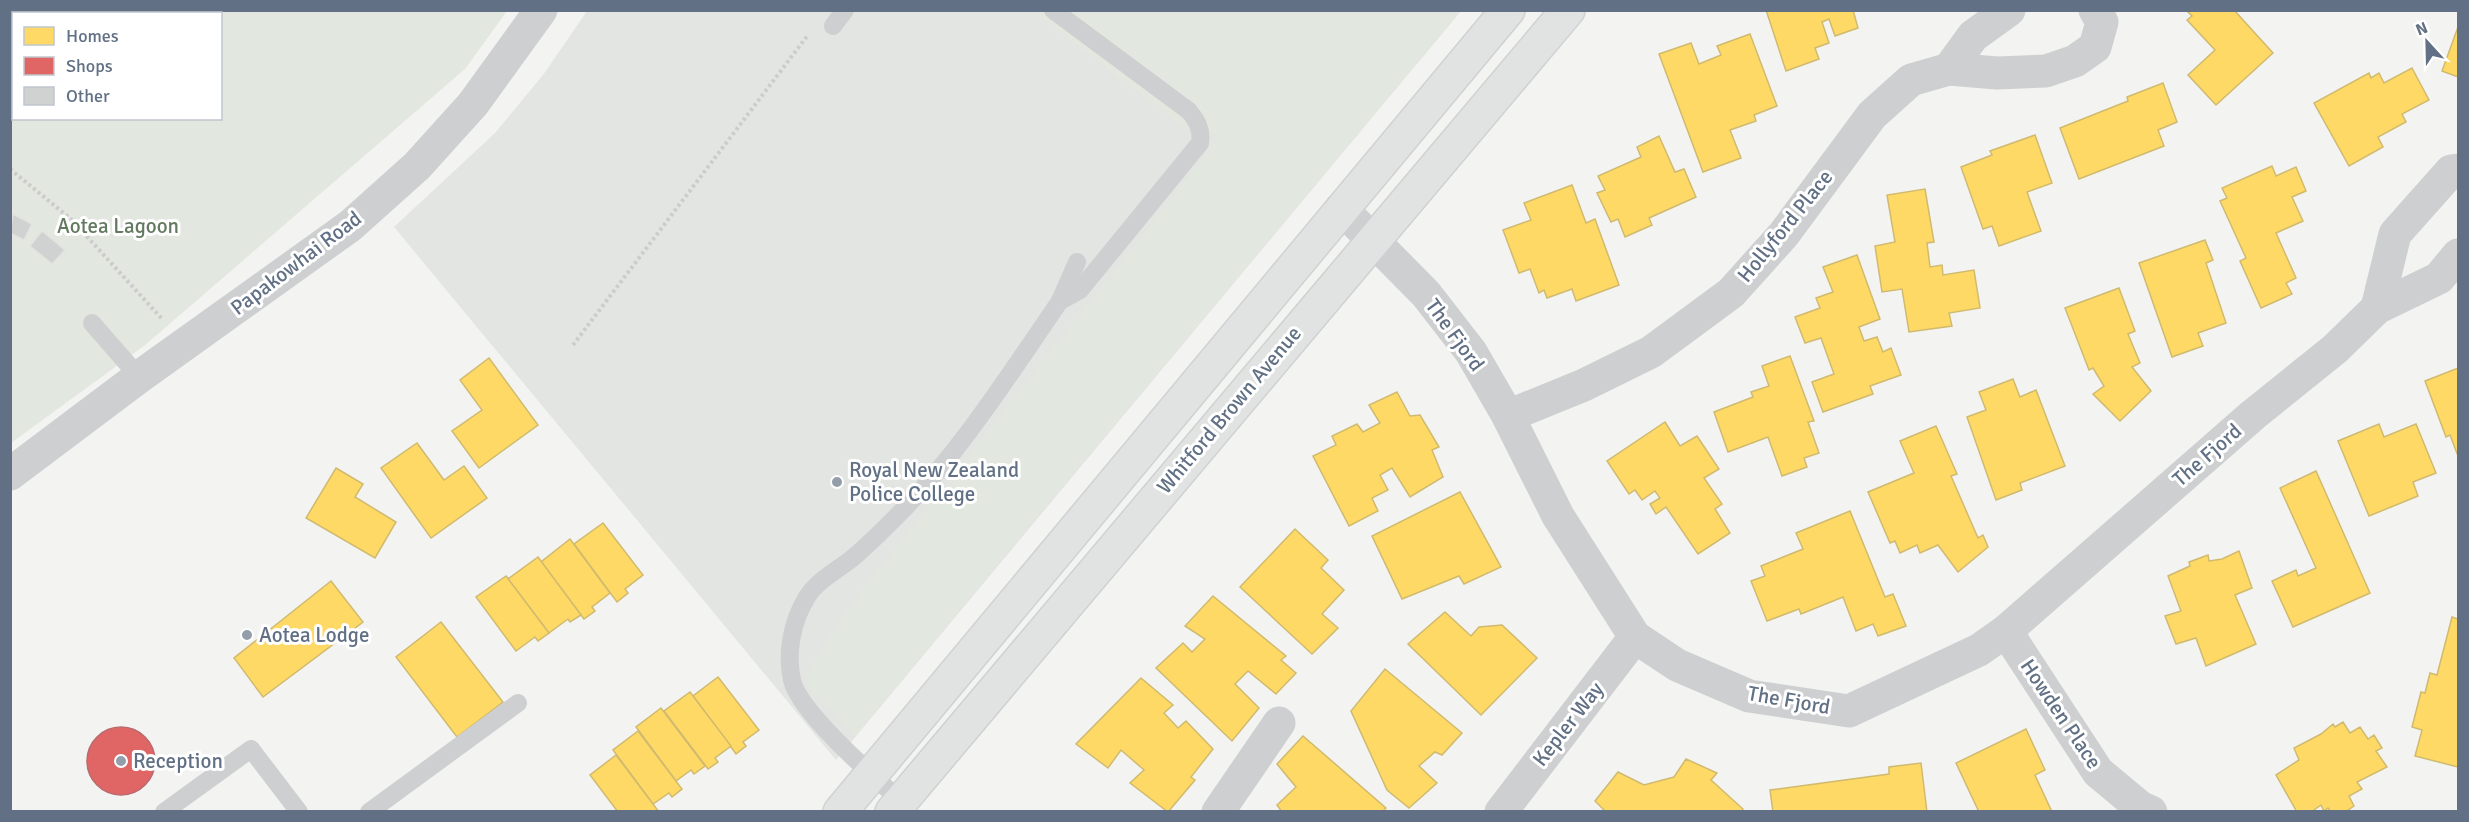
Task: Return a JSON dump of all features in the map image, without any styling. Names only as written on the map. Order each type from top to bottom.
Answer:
[{"type":"main road","name":"Whitford Brown Avenue","points":[[840,812],[1508,10]]},
{"type":"main road","name":"Whitford Brown Avenue","points":[[896,806],[1568,10]]},
{"type":"street","name":"Papakowhai Road","points":[[10,474],[139,377],[350,226],[417,166],[473,104],[541,10]]},
{"type":"street","points":[[1949,69],[1973,36],[2009,10]]},
{"type":"street","name":"Hollyford Place","points":[[1508,416],[1584,385],[1651,352],[1731,293],[1784,234],[1872,115],[1911,80],[1949,69],[1997,73],[2046,71],[2075,61],[2094,47],[2102,22],[2096,10]]},
{"type":"street","points":[[2377,308],[2395,234],[2451,171],[2458,170]]},
{"type":"street","name":"The Fjord","points":[[1341,208],[1426,294],[1471,352],[1508,416],[1558,516],[1635,637],[1677,665],[1749,696],[1849,711],[1979,650],[2006,631],[2237,430],[2335,350],[2377,308],[2439,278],[2458,255]]},
{"type":"street","name":"Howden Place","points":[[2006,631],[2098,772],[2140,807],[2151,812]]},
{"type":"street","name":"Kepler Way","points":[[1501,812],[1635,637]]},
{"type":"street","points":[[1218,812],[1278,723]]},
{"type":"lane","points":[[833,26],[845,10]]},
{"type":"lane","points":[[1053,10],[1189,111],[1197,120],[1201,134],[1200,143],[1080,290],[1060,301]]},
{"type":"lane","points":[[896,806],[872,775],[843,749],[793,683],[789,663],[791,644],[801,607],[818,585],[898,515],[942,466],[972,428],[1060,301],[1077,262]]},
{"type":"lane","points":[[92,323],[139,377]]},
{"type":"lane","points":[[369,812],[518,702]]},
{"type":"lane","points":[[164,812],[250,749],[299,812]]},
{"type":"path","points":[[573,345],[813,30]]},
{"type":"path","points":[[10,169],[71,219],[165,322]]},
{"type":"shaded area","points":[[11,10],[190,10],[189,12],[12,12],[11,71]]},
{"type":"shaded area","name":"Royal New Zealand Police College","points":[[587,11],[1461,11],[836,760],[394,227],[495,133],[543,75]]},
{"type":"green space","name":"Aotea Lagoon","points":[[11,11],[507,11],[465,69],[144,346],[11,443]]},
{"type":"green space","points":[[1031,11],[1461,11],[855,737],[808,687],[807,673],[845,612],[1221,135],[1189,131]]},
{"type":"building: Homes","points":[[1766,10],[1853,10],[1858,28],[1835,36],[1829,19],[1822,22],[1829,43],[1815,48],[1819,59],[1786,71]]},
{"type":"building: Homes","points":[[2186,10],[2234,10],[2273,53],[2216,105],[2188,75],[2215,50],[2187,20],[2192,16]]},
{"type":"building: Homes","points":[[2458,27],[2458,77],[2442,71]]},
{"type":"building: Homes","points":[[1750,34],[1777,106],[1754,115],[1756,121],[1730,130],[1741,158],[1703,172],[1659,54],[1691,43],[1699,64],[1721,55],[1717,46]]},
{"type":"building: Homes","points":[[2412,68],[2429,100],[2402,114],[2406,122],[2378,137],[2383,147],[2349,166],[2314,103],[2369,73],[2371,78],[2379,73],[2384,83]]},
{"type":"building: Homes","points":[[2163,83],[2177,122],[2158,130],[2164,146],[2079,179],[2060,128],[2128,101],[2127,97]]},
{"type":"building: Homes","points":[[2035,135],[2052,183],[2027,192],[2041,231],[1999,246],[1992,226],[1983,229],[1961,167],[1992,155],[1990,151]]},
{"type":"building: Homes","points":[[1659,136],[1675,172],[1684,169],[1696,197],[1649,218],[1652,225],[1625,237],[1618,219],[1611,222],[1597,193],[1605,190],[1598,176],[1641,157],[1637,147]]},
{"type":"building: Homes","points":[[2272,166],[2276,176],[2296,167],[2306,191],[2292,197],[2303,221],[2276,233],[2296,278],[2286,283],[2292,294],[2261,308],[2240,261],[2246,258],[2220,201],[2227,198],[2222,188]]},
{"type":"building: Homes","points":[[1572,185],[1586,223],[1595,219],[1619,285],[1576,301],[1572,289],[1547,298],[1544,290],[1539,293],[1530,269],[1519,273],[1503,230],[1531,220],[1524,203]]},
{"type":"building: Homes","points":[[1925,189],[1934,242],[1927,243],[1930,267],[1942,265],[1943,275],[1974,270],[1980,308],[1949,313],[1952,326],[1909,332],[1902,289],[1882,292],[1875,246],[1895,242],[1887,195]]},
{"type":"building: Homes","points":[[2205,240],[2213,260],[2206,263],[2226,323],[2198,333],[2203,346],[2172,357],[2139,263]]},
{"type":"building: Homes","points":[[1857,255],[1880,319],[1859,327],[1864,341],[1877,337],[1883,352],[1891,348],[1901,375],[1870,386],[1873,394],[1823,412],[1812,382],[1834,374],[1821,338],[1805,343],[1795,317],[1820,308],[1816,298],[1833,292],[1823,267]]},
{"type":"building: Homes","points":[[2119,288],[2135,331],[2128,334],[2140,363],[2132,367],[2151,391],[2120,421],[2093,394],[2104,386],[2093,368],[2089,370],[2065,308]]},
{"type":"building: Homes","points":[[1790,356],[1814,421],[1808,422],[1819,453],[1804,458],[1807,467],[1782,476],[1768,437],[1728,452],[1714,412],[1753,397],[1751,392],[1769,386],[1762,366]]},
{"type":"building: Homes","points":[[489,358],[538,425],[479,468],[452,431],[482,410],[460,380]]},
{"type":"building: Homes","points":[[2458,368],[2458,456],[2450,435],[2446,437],[2425,381]]},
{"type":"building: Homes","points":[[2013,379],[2020,397],[2036,390],[2065,466],[2020,483],[2022,490],[1996,500],[1967,417],[1986,410],[1979,392]]},
{"type":"building: Homes","points":[[1397,392],[1410,416],[1420,415],[1439,447],[1432,450],[1443,477],[1410,497],[1392,468],[1380,475],[1388,490],[1372,498],[1378,511],[1349,526],[1313,456],[1336,445],[1332,436],[1357,424],[1363,432],[1380,423],[1369,405]]},
{"type":"building: Homes","points":[[1665,422],[1680,446],[1697,436],[1719,469],[1704,478],[1722,504],[1715,509],[1730,533],[1698,554],[1666,507],[1656,514],[1650,504],[1660,498],[1655,491],[1642,500],[1635,490],[1629,494],[1607,461]]},
{"type":"building: Homes","points":[[2379,424],[2384,437],[2416,424],[2436,473],[2413,482],[2418,496],[2369,516],[2338,441]]},
{"type":"building: Homes","points":[[1936,426],[1957,474],[1951,476],[1978,538],[1983,535],[1988,547],[1958,572],[1938,545],[1920,553],[1917,545],[1900,553],[1895,541],[1890,543],[1868,492],[1914,473],[1900,441]]},
{"type":"building: Homes","points":[[417,443],[444,480],[464,466],[487,498],[431,538],[381,468]]},
{"type":"building: Homes","points":[[336,468],[363,484],[355,497],[396,522],[375,558],[306,518]]},
{"type":"building: Homes","points":[[2316,471],[2370,593],[2293,627],[2272,581],[2296,570],[2298,576],[2316,568],[2280,488]]},
{"type":"building: Homes","points":[[1460,492],[1501,567],[1464,584],[1459,576],[1402,599],[1372,536]]},
{"type":"building: Homes","points":[[1850,511],[1885,597],[1893,594],[1906,626],[1878,636],[1873,624],[1856,631],[1843,597],[1801,614],[1799,609],[1767,621],[1751,581],[1765,576],[1761,566],[1803,549],[1796,533]]},
{"type":"building: Homes","points":[[603,523],[643,575],[625,589],[628,593],[617,602],[574,544]]},
{"type":"building: Homes","points":[[1295,529],[1328,560],[1321,568],[1344,590],[1322,614],[1338,628],[1312,654],[1240,587]]},
{"type":"building: Homes","points":[[570,539],[610,593],[592,607],[595,611],[584,619],[541,562]]},
{"type":"building: Homes","points":[[2239,551],[2252,588],[2235,595],[2256,644],[2206,666],[2196,638],[2176,644],[2165,616],[2181,611],[2168,576],[2190,566],[2189,562],[2208,555],[2209,561],[2222,559]]},
{"type":"building: Homes","points":[[538,557],[581,615],[570,622],[568,619],[549,633],[508,579]]},
{"type":"building: Homes","points":[[506,576],[549,633],[538,641],[535,637],[516,651],[476,597]]},
{"type":"building: Homes","points":[[331,581],[363,622],[263,697],[234,658]]},
{"type":"building: Homes","points":[[1213,596],[1286,656],[1281,660],[1296,673],[1276,694],[1248,671],[1235,684],[1259,708],[1232,741],[1156,668],[1183,643],[1192,652],[1205,639],[1185,626]]},
{"type":"building: Homes","points":[[1445,612],[1471,636],[1479,627],[1502,625],[1537,658],[1481,715],[1408,644]]},
{"type":"building: Homes","points":[[2452,617],[2458,619],[2458,767],[2415,756],[2422,730],[2412,727],[2421,692],[2425,693],[2430,673],[2437,675]]},
{"type":"building: Homes","points":[[441,622],[503,702],[457,737],[396,657]]},
{"type":"building: Homes","points":[[1385,669],[1462,733],[1442,755],[1435,752],[1419,766],[1437,783],[1409,808],[1387,790],[1351,711]]},
{"type":"building: Homes","points":[[718,677],[759,730],[743,742],[746,746],[736,754],[693,696]]},
{"type":"building: Homes","points":[[1141,678],[1173,705],[1164,713],[1178,728],[1186,721],[1213,749],[1191,777],[1195,780],[1168,812],[1130,783],[1144,770],[1121,750],[1108,768],[1076,744]]},
{"type":"building: Homes","points":[[690,692],[731,746],[715,758],[718,762],[708,769],[664,711]]},
{"type":"building: Homes","points":[[661,708],[705,766],[694,774],[691,770],[676,781],[636,727]]},
{"type":"building: Homes","points":[[2343,722],[2350,733],[2360,727],[2368,739],[2374,735],[2382,748],[2376,751],[2387,767],[2357,782],[2362,789],[2349,796],[2354,806],[2345,812],[2331,812],[2328,808],[2324,811],[2321,805],[2311,812],[2297,812],[2276,775],[2299,760],[2294,748],[2321,734],[2333,724],[2335,727]]},
{"type":"building: Homes","points":[[2026,729],[2045,770],[2035,775],[2052,812],[1979,812],[1956,763]]},
{"type":"building: Homes","points":[[638,731],[682,789],[672,797],[669,793],[653,804],[613,750]]},
{"type":"building: Homes","points":[[1303,736],[1386,808],[1382,812],[1282,812],[1277,805],[1296,787],[1277,764]]},
{"type":"building: Homes","points":[[616,755],[659,812],[618,812],[590,775]]},
{"type":"building: Homes","points":[[1686,759],[1717,773],[1711,780],[1743,809],[1741,812],[1606,812],[1595,801],[1618,772],[1644,785],[1674,777]]},
{"type":"building: Homes","points":[[1921,763],[1927,812],[1773,812],[1770,790],[1889,774],[1889,767]]},
{"type":"building: Shops","name":"Reception","points":[[121,727],[134,730],[145,737],[152,748],[155,761],[152,774],[145,785],[134,792],[121,795],[108,792],[97,785],[90,774],[87,761],[90,748],[97,737],[108,730]]},
{"type":"building: Other","points":[[13,214],[32,224],[24,240],[10,233]]},
{"type":"building: Other","points":[[42,231],[65,250],[52,264],[30,246]]},
{"type":"place","name":"Royal New Zealand Police College","points":[[837,482]]},
{"type":"place","name":"Aotea Lodge","points":[[247,635]]},
{"type":"place","name":"Reception","points":[[121,761]]}]
